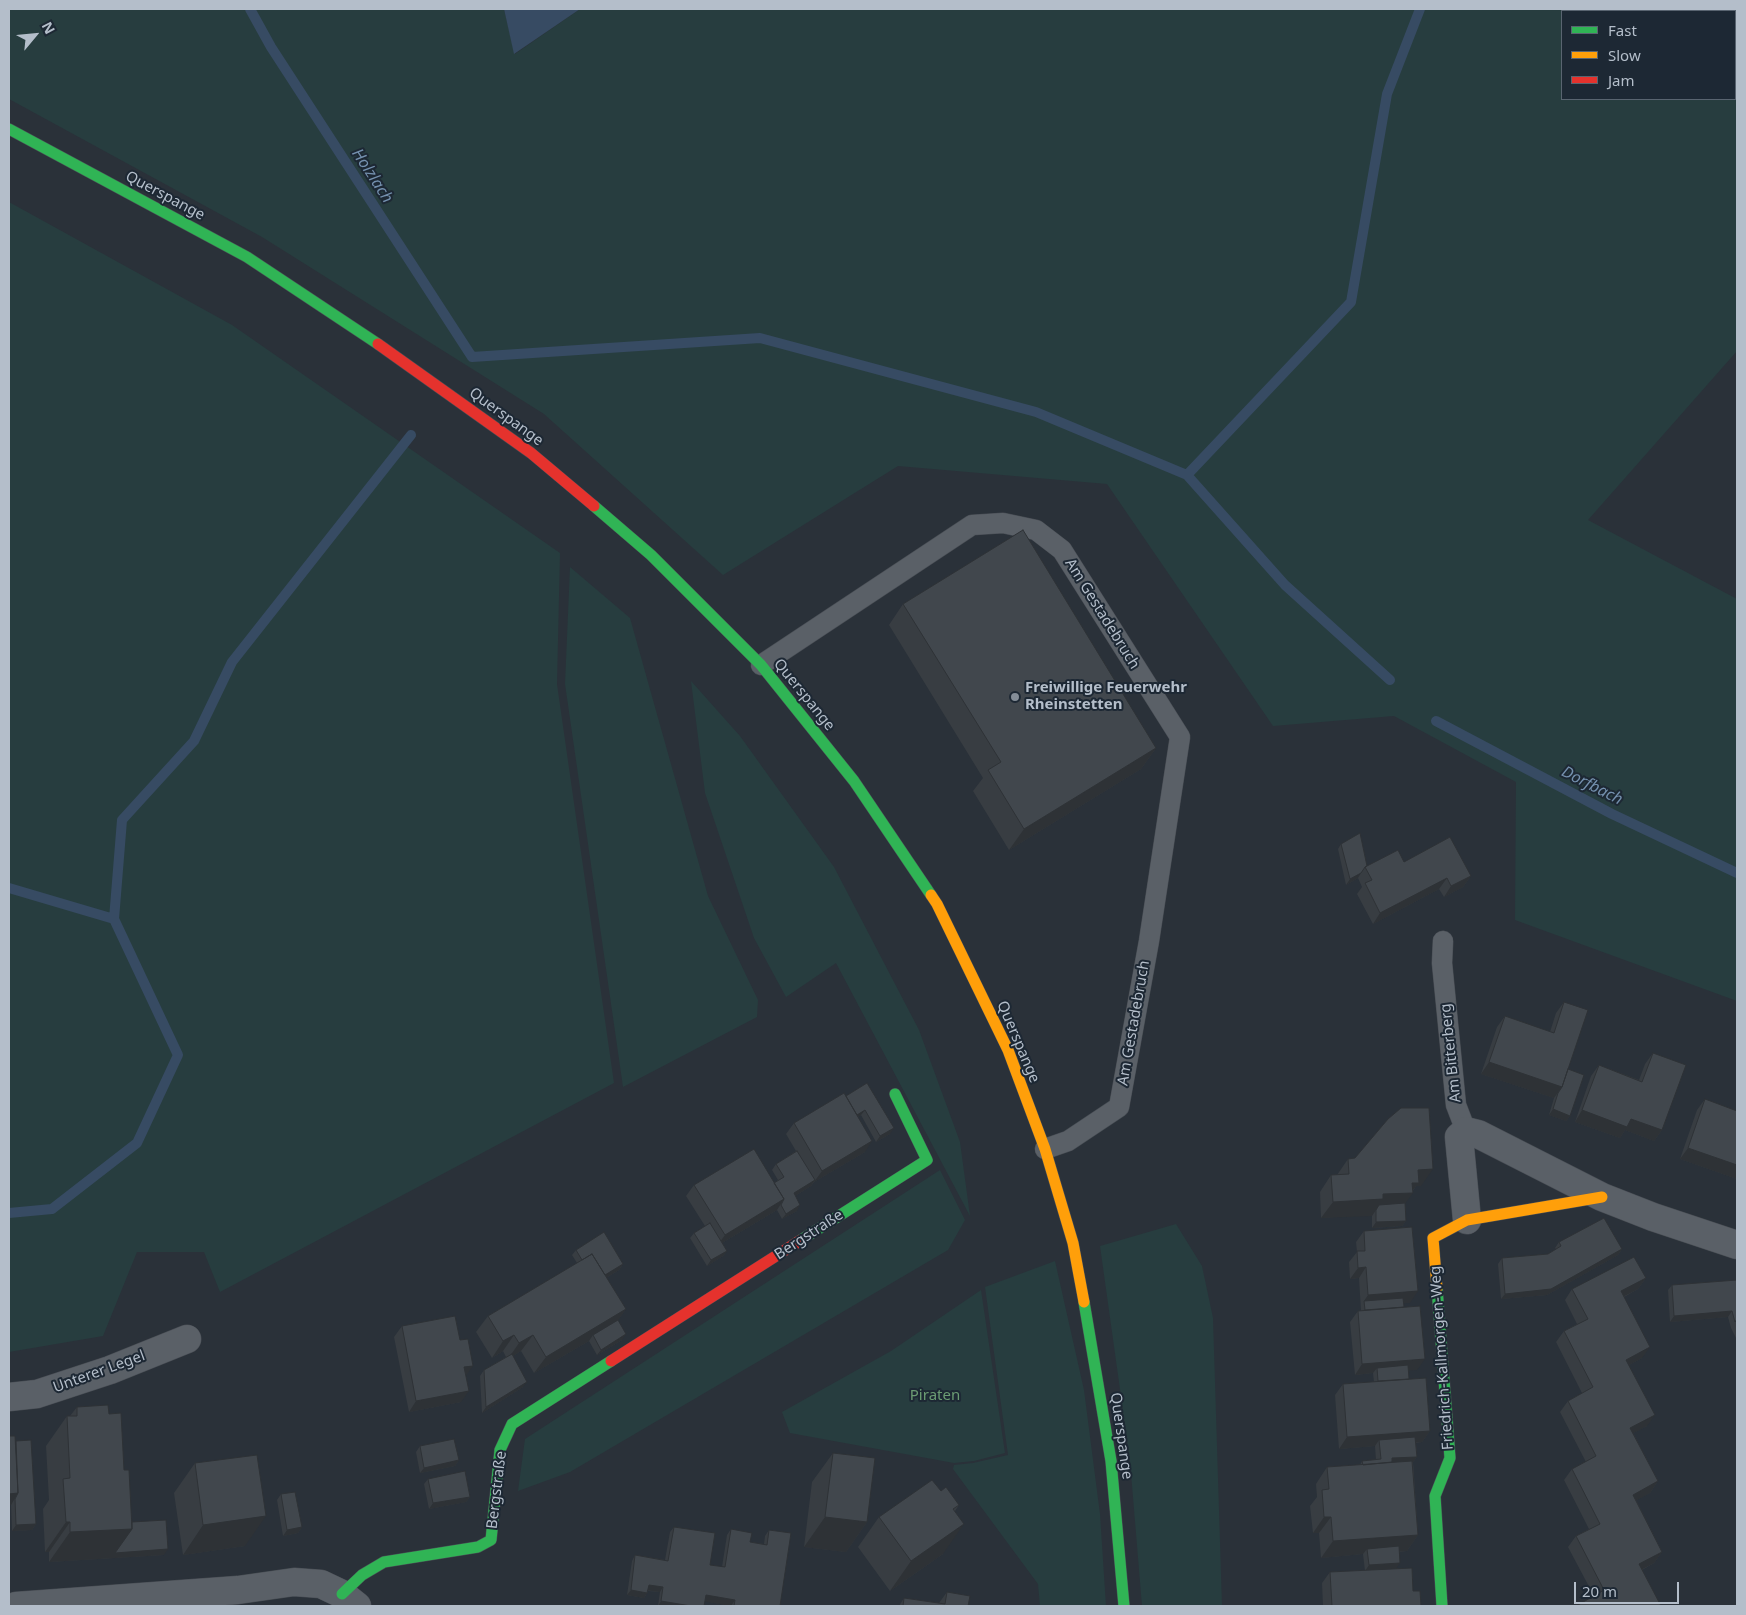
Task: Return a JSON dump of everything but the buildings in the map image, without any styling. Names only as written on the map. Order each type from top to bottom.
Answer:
[{"type":"main road","name":"Querspange","points":[[9,129],[247,257],[411,367],[538,459],[651,555],[761,665],[854,780],[938,904],[1008,1050],[1044,1149],[1073,1243],[1093,1347],[1112,1461],[1124,1606]]},
{"type":"main road","name":"Bergstraße","points":[[349,1600],[362,1576],[384,1562],[478,1547],[491,1540],[500,1450],[512,1424],[927,1160],[896,1094]]},
{"type":"main road","points":[[1467,1220],[1602,1197]]},
{"type":"main road","name":"Friedrich-Kallmorgen-Weg","points":[[1442,1606],[1435,1496],[1450,1458],[1432,1238],[1467,1220]]},
{"type":"street","points":[[1467,1220],[1459,1137],[1466,1131],[1478,1134],[1602,1197],[1653,1218],[1737,1245]]},
{"type":"street","name":"Unterer Legel","points":[[9,1397],[37,1394],[110,1370],[188,1339]]},
{"type":"street","name":"Bergstraße","points":[[16,1606],[238,1590],[294,1582],[321,1584],[349,1600]]},
{"type":"lane","name":"Am Gestadebruch","points":[[761,665],[972,525],[1003,523],[1036,530],[1062,550],[1180,737],[1149,941],[1119,1107],[1068,1141],[1044,1149]]},
{"type":"lane","name":"Am Bitterberg","points":[[1442,941],[1442,963],[1456,1105],[1466,1131]]},
{"type":"green space","points":[[9,9],[504,9],[515,54],[580,9],[1737,9],[1737,351],[1588,520],[1737,599],[1737,1001],[1515,920],[1516,782],[1394,716],[1273,726],[1107,484],[898,466],[723,575],[544,414],[262,237],[9,99]]},
{"type":"green space","points":[[9,202],[232,325],[560,553],[557,684],[614,1083],[220,1292],[204,1252],[137,1252],[103,1336],[9,1352]]},
{"type":"green space","points":[[570,567],[630,618],[708,896],[758,1000],[757,1017],[623,1087],[565,684]]},
{"type":"green space","points":[[691,681],[740,736],[834,867],[919,1030],[960,1142],[970,1216],[836,963],[786,997],[754,938],[705,793]]},
{"type":"green space","points":[[940,1170],[965,1220],[948,1250],[570,1472],[518,1491],[525,1439]]},
{"type":"green space","points":[[1176,1224],[1202,1266],[1213,1318],[1222,1606],[1142,1606],[1130,1461],[1100,1246]]},
{"type":"green space","points":[[1055,1261],[1084,1390],[1100,1514],[1106,1606],[1040,1606],[1038,1584],[953,1469],[954,1465],[1008,1455],[985,1287]]},
{"type":"green space","name":"Piraten","points":[[981,1290],[1005,1453],[974,1461],[954,1463],[790,1433],[782,1412],[891,1351]]},
{"type":"water","points":[[504,9],[580,9],[514,54]]},
{"type":"waterway","name":"Holzlach","points":[[250,9],[271,47],[472,357],[760,338],[1036,412],[1187,475],[1285,585],[1390,680]]},
{"type":"waterway","points":[[1187,475],[1351,302],[1387,94],[1420,9]]},
{"type":"waterway","points":[[9,1213],[52,1209],[137,1143],[178,1055],[114,919],[122,820],[194,741],[232,662],[411,435]]},
{"type":"waterway","name":"Dorfbach","points":[[1436,721],[1612,814],[1737,873]]},
{"type":"waterway","points":[[9,888],[114,919]]},
{"type":"traffic: fast","points":[[9,129],[247,257],[378,344]]},
{"type":"traffic: fast","points":[[594,506],[651,555],[761,665],[854,781],[931,895]]},
{"type":"traffic: fast","points":[[801,1240],[927,1160],[895,1094]]},
{"type":"traffic: fast","points":[[1437,1288],[1450,1458],[1435,1496],[1442,1606]]},
{"type":"traffic: fast","points":[[1084,1302],[1111,1461],[1124,1606]]},
{"type":"traffic: fast","points":[[342,1594],[362,1575],[384,1562],[478,1547],[491,1540],[500,1450],[512,1424],[611,1361]]},
{"type":"traffic: slow","points":[[931,895],[1008,1050],[1045,1149],[1073,1243],[1084,1302]]},
{"type":"traffic: slow","points":[[1437,1288],[1433,1238],[1467,1220],[1602,1197]]},
{"type":"traffic: jam","points":[[378,344],[531,453],[594,506]]},
{"type":"traffic: jam","points":[[611,1361],[801,1240]]},
{"type":"place","name":"Freiwillige Feuerwehr Rheinstetten","points":[[1015,697]]}]
